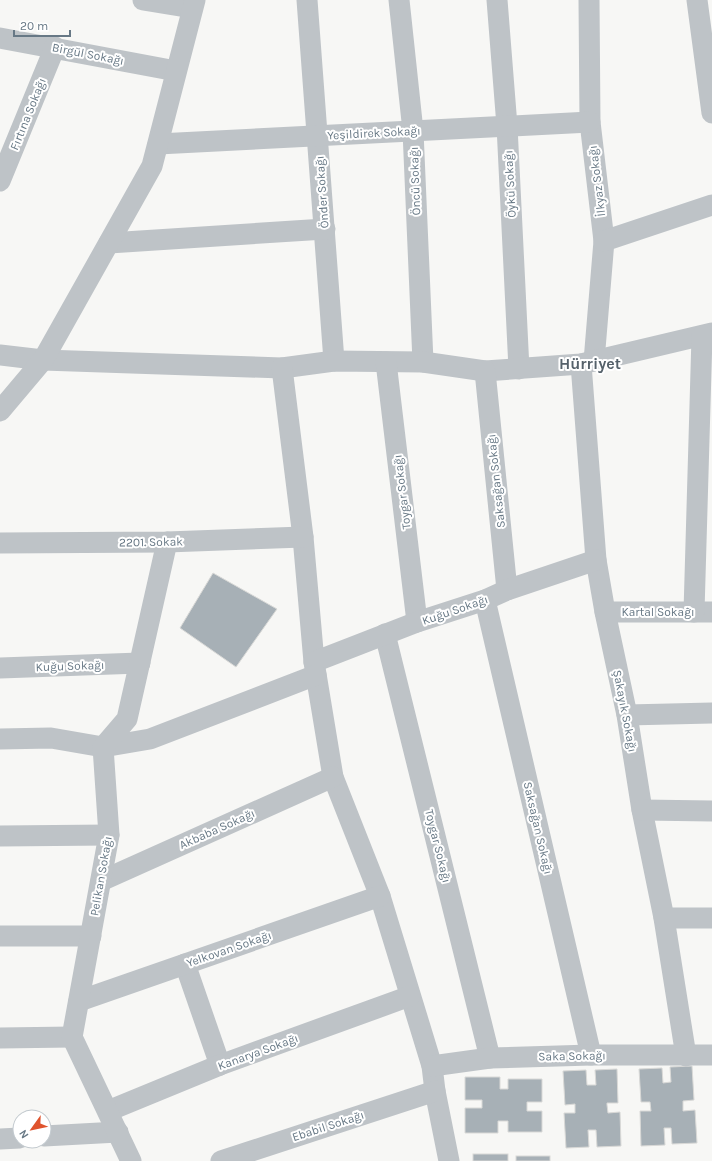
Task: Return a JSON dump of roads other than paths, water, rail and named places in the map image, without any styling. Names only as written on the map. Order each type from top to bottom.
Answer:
[{"type":"street","points":[[0,411],[43,360],[152,166],[194,4],[143,0]]},
{"type":"street","name":"Önder Sokağı","points":[[306,0],[318,136],[334,361]]},
{"type":"street","name":"Öncü Sokağı","points":[[399,0],[413,131],[423,362]]},
{"type":"street","name":"Öykü Sokağı","points":[[497,0],[507,126],[519,369]]},
{"type":"street","name":"İlkyaz Sokağı","points":[[588,363],[604,241],[590,122],[589,0]]},
{"type":"street","points":[[696,0],[712,113]]},
{"type":"street","name":"Birgül Sokağı","points":[[0,38],[55,47],[176,71]]},
{"type":"street","name":"Fırtına Sokağı","points":[[0,181],[55,47]]},
{"type":"street","name":"Yeşildirek Sokağı","points":[[158,144],[590,122]]},
{"type":"street","points":[[604,241],[712,205]]},
{"type":"street","points":[[109,243],[324,229]]},
{"type":"street","points":[[0,355],[43,360],[282,368],[334,361],[423,362],[485,371],[588,363],[707,335],[703,612]]},
{"type":"street","name":"Toygar Sokağı","points":[[386,362],[417,622]]},
{"type":"street","name":"Şakayık Sokağı","points":[[588,363],[596,560],[605,612],[627,715],[642,810],[664,918],[686,1056]]},
{"type":"street","points":[[282,368],[303,537],[315,669],[333,776],[380,896],[432,1066],[435,1091],[449,1161]]},
{"type":"street","name":"Saksağan Sokağı","points":[[485,371],[507,590]]},
{"type":"street","name":"2201. Sokak","points":[[0,544],[167,542],[303,537]]},
{"type":"street","points":[[103,747],[127,719],[167,542]]},
{"type":"street","name":"Kuğu Sokağı","points":[[0,739],[51,738],[103,747],[150,739],[315,669],[385,634],[596,560]]},
{"type":"street","name":"Saksağan Sokağı","points":[[485,600],[591,1055]]},
{"type":"street","name":"Kartal Sokağı","points":[[605,612],[703,612]]},
{"type":"street","name":"Toygar Sokağı","points":[[385,634],[490,1058]]},
{"type":"street","name":"Kuğu Sokağı","points":[[0,668],[140,663]]},
{"type":"street","points":[[627,715],[712,713]]},
{"type":"street","name":"Pelikan Sokağı","points":[[72,1038],[102,881],[109,835],[103,747]]},
{"type":"street","name":"Akbaba Sokağı","points":[[102,881],[333,776]]},
{"type":"street","points":[[642,810],[712,811]]},
{"type":"street","points":[[0,836],[109,835]]},
{"type":"street","name":"Yelkovan Sokağı","points":[[78,1001],[380,896]]},
{"type":"street","points":[[664,918],[712,918]]},
{"type":"street","points":[[0,936],[91,936]]},
{"type":"street","points":[[185,964],[220,1066]]},
{"type":"street","name":"Kanarya Sokağı","points":[[108,1111],[220,1066],[410,996]]},
{"type":"street","points":[[0,1038],[72,1038],[131,1161]]},
{"type":"street","name":"Saka Sokağı","points":[[432,1066],[490,1058],[591,1055],[712,1055]]},
{"type":"street","name":"Ebabil Sokağı","points":[[230,1159],[435,1091]]},
{"type":"street","points":[[52,1136],[118,1132]]},
{"type":"street","points":[[0,1139],[12,1138]]},
{"type":"district","name":"Hürriyet","points":[[590,363]]}]
